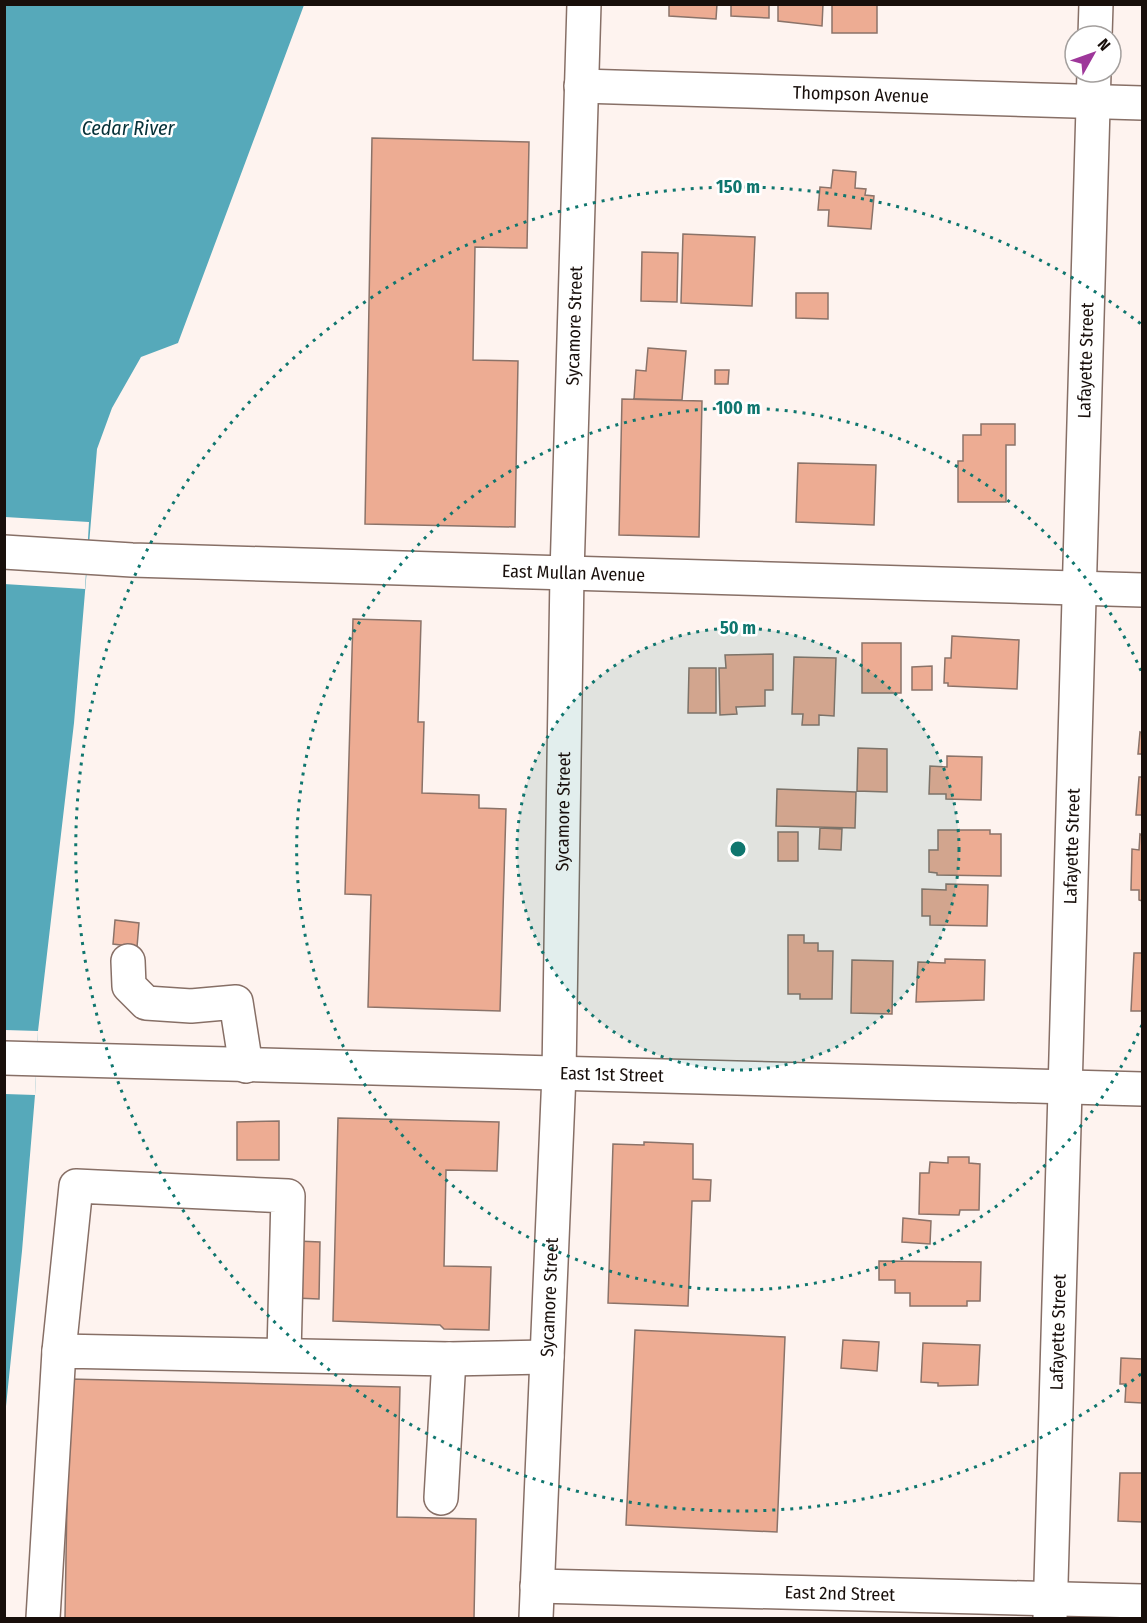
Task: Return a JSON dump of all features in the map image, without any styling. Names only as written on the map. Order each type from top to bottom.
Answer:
[{"type":"main road","name":"Sycamore Street","points":[[536,1618],[559,1074],[567,574],[584,4]]},
{"type":"main road","points":[[1095,24],[1096,4]]},
{"type":"main road","name":"Thompson Avenue","points":[[581,86],[1094,87],[1143,103]]},
{"type":"main road","name":"Lafayette Street","points":[[1050,1609],[1094,87]]},
{"type":"main road","name":"East Mullan Avenue","points":[[4,552],[132,560],[1143,590]]},
{"type":"main road","points":[[128,961],[129,986],[146,1003],[191,1006],[236,1002],[246,1066]]},
{"type":"main road","name":"East 1st Street","points":[[4,1058],[1143,1089]]},
{"type":"main road","points":[[43,1618],[58,1351],[76,1185],[288,1196],[284,1354]]},
{"type":"main road","points":[[58,1351],[449,1359],[547,1357]]},
{"type":"main road","points":[[441,1498],[449,1359]]},
{"type":"main road","name":"East 2nd Street","points":[[537,1586],[1050,1609],[1143,1601]]},
{"type":"water","name":"Cedar River","points":[[5,5],[304,5],[178,343],[141,357],[112,408],[97,449],[74,723],[38,1031],[22,1251],[5,1416]]},
{"type":"pier","points":[[5,517],[89,522],[85,589],[4,584]]},
{"type":"pier","points":[[5,1030],[38,1031],[35,1095],[5,1094]]},
{"type":"building","points":[[669,4],[717,4],[716,19],[669,16]]},
{"type":"building","points":[[731,4],[769,4],[769,18],[731,16]]},
{"type":"building","points":[[778,4],[823,4],[822,26],[778,21]]},
{"type":"building","points":[[832,4],[877,4],[877,33],[832,33]]},
{"type":"building","points":[[372,138],[529,142],[527,248],[475,247],[473,360],[518,361],[515,527],[365,524]]},
{"type":"building","points":[[833,170],[856,172],[855,188],[866,189],[865,195],[874,196],[871,229],[828,226],[829,210],[818,210],[820,187],[831,188]]},
{"type":"building","points":[[683,234],[755,237],[752,306],[681,303]]},
{"type":"building","points":[[642,252],[678,253],[677,302],[641,301]]},
{"type":"building","points":[[796,293],[828,293],[828,319],[796,318]]},
{"type":"building","points":[[648,348],[686,351],[682,400],[634,399],[636,370],[646,371]]},
{"type":"building","points":[[715,370],[729,370],[728,384],[715,384]]},
{"type":"building","points":[[622,399],[702,401],[699,537],[619,535]]},
{"type":"building","points":[[981,424],[1015,424],[1015,445],[1006,445],[1006,502],[958,502],[958,461],[963,461],[963,435],[981,435]]},
{"type":"building","points":[[798,463],[876,465],[874,525],[796,522]]},
{"type":"building","points":[[353,619],[421,621],[418,722],[424,722],[422,793],[479,795],[479,808],[506,809],[500,1011],[368,1007],[371,895],[345,894]]},
{"type":"building","points":[[952,636],[1019,640],[1017,689],[948,686],[948,683],[944,683],[945,658],[951,658]]},
{"type":"building","points":[[862,643],[901,643],[901,693],[862,693]]},
{"type":"building","points":[[773,654],[773,690],[765,690],[765,706],[736,707],[737,714],[720,715],[719,668],[726,668],[725,655]]},
{"type":"building","points":[[794,657],[836,658],[834,716],[819,715],[819,725],[802,725],[803,714],[792,714]]},
{"type":"building","points":[[932,666],[932,690],[912,690],[912,667]]},
{"type":"building","points":[[689,668],[716,668],[716,713],[688,713]]},
{"type":"building","points":[[1140,732],[1142,733],[1142,754],[1138,754]]},
{"type":"building","points":[[858,748],[887,749],[887,792],[857,791]]},
{"type":"building","points":[[947,756],[982,757],[981,800],[946,799],[946,794],[929,794],[930,766],[947,767]]},
{"type":"building","points":[[1139,777],[1142,777],[1142,815],[1136,815]]},
{"type":"building","points":[[777,789],[856,792],[855,828],[776,826]]},
{"type":"building","points":[[820,828],[842,829],[841,850],[819,849]]},
{"type":"building","points":[[938,830],[990,830],[990,834],[1001,834],[1001,876],[937,875],[937,873],[929,872],[929,850],[938,850]]},
{"type":"building","points":[[778,832],[798,832],[798,861],[778,861]]},
{"type":"building","points":[[1140,834],[1142,835],[1142,901],[1139,900],[1139,890],[1131,890],[1132,849],[1139,850]]},
{"type":"building","points":[[946,884],[988,885],[987,926],[930,925],[930,916],[922,916],[922,889],[946,890]]},
{"type":"building","points":[[115,920],[139,923],[137,947],[113,944]]},
{"type":"building","points":[[788,935],[804,935],[804,943],[818,943],[818,951],[833,951],[832,999],[800,999],[800,994],[788,994]]},
{"type":"building","points":[[1134,953],[1142,953],[1142,1011],[1131,1011]]},
{"type":"building","points":[[945,959],[985,960],[984,1000],[916,1002],[918,962],[945,963]]},
{"type":"building","points":[[852,960],[893,961],[892,1014],[851,1013]]},
{"type":"building","points":[[338,1118],[499,1122],[497,1171],[446,1170],[444,1266],[491,1267],[489,1330],[444,1329],[440,1325],[333,1321]]},
{"type":"building","points":[[279,1121],[279,1160],[237,1160],[237,1122]]},
{"type":"building","points":[[644,1142],[693,1144],[693,1179],[711,1180],[710,1201],[692,1201],[688,1306],[608,1303],[613,1144],[644,1145]]},
{"type":"building","points":[[948,1157],[969,1157],[969,1163],[980,1164],[979,1210],[960,1210],[959,1215],[919,1214],[920,1173],[929,1173],[930,1162],[948,1163]]},
{"type":"building","points":[[903,1218],[931,1221],[930,1244],[902,1242]]},
{"type":"building","points":[[297,1241],[320,1242],[319,1299],[295,1298]]},
{"type":"building","points":[[879,1261],[981,1262],[980,1301],[967,1301],[967,1306],[910,1306],[910,1293],[895,1293],[895,1280],[879,1280]]},
{"type":"building","points":[[635,1330],[785,1337],[777,1532],[626,1525]]},
{"type":"building","points":[[843,1340],[879,1342],[877,1371],[841,1368]]},
{"type":"building","points":[[923,1343],[980,1345],[978,1385],[938,1386],[938,1383],[921,1382]]},
{"type":"building","points":[[1121,1358],[1142,1359],[1142,1403],[1125,1402],[1126,1384],[1120,1384]]},
{"type":"building","points":[[69,1379],[400,1387],[397,1517],[476,1519],[474,1618],[65,1618]]},
{"type":"building","points":[[1120,1473],[1142,1473],[1142,1522],[1118,1521]]}]
